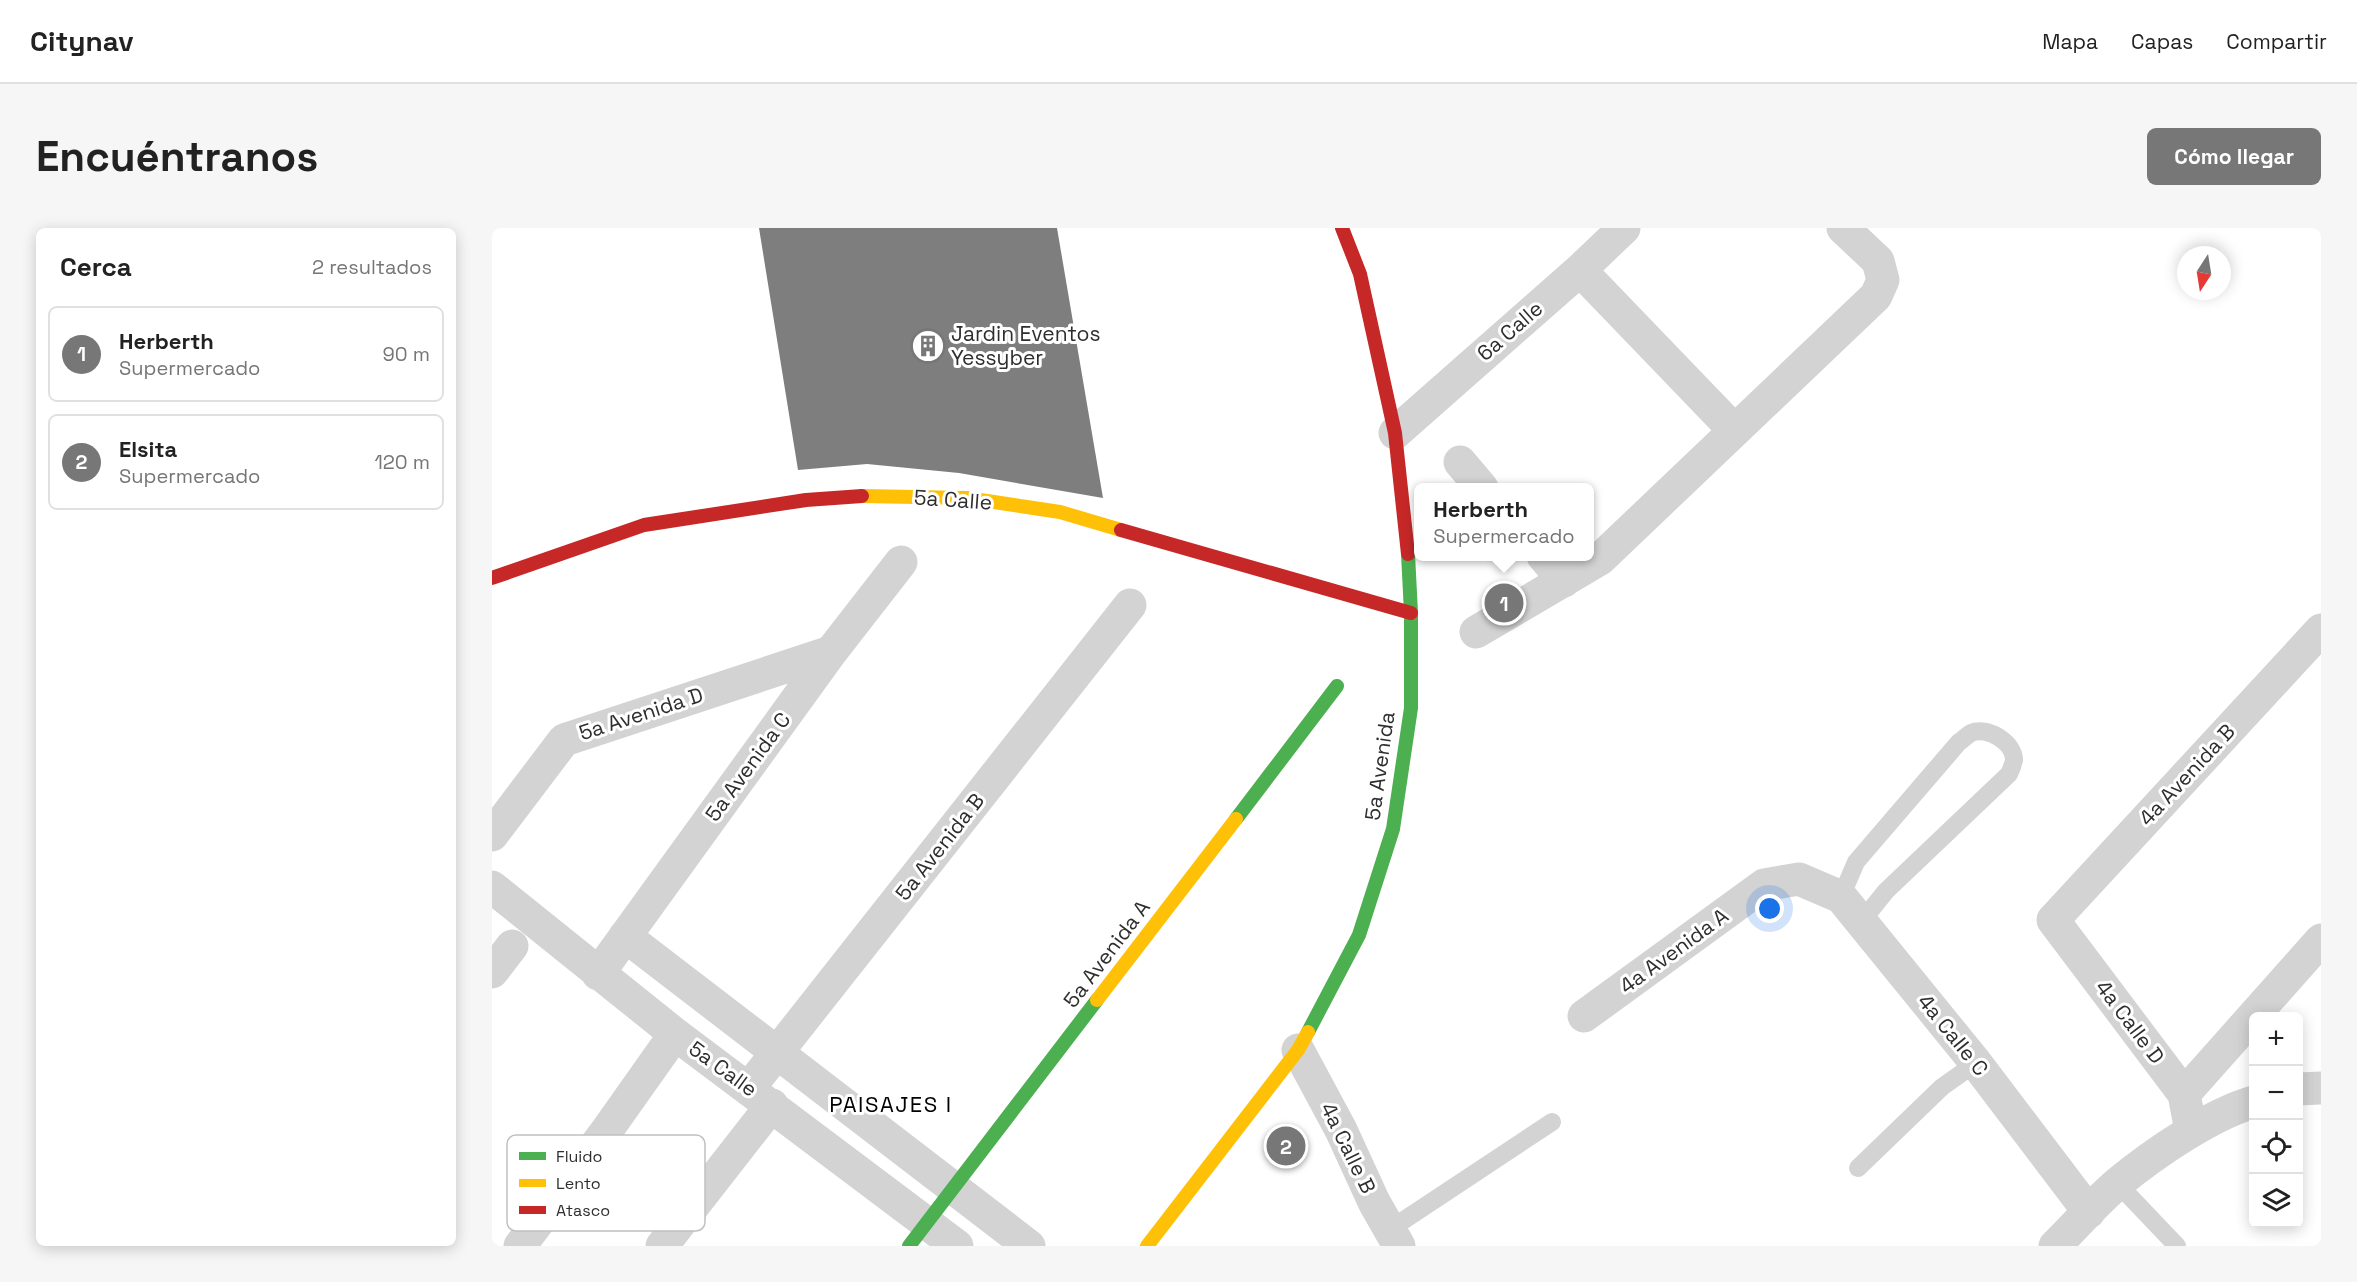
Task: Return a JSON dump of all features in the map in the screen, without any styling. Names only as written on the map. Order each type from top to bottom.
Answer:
[{"type":"street","name":"5a Avenida","points":[[1147,1246],[1298,1050],[1359,935],[1393,829],[1411,708],[1411,613],[1407,540],[1395,432],[1360,274],[1342,228]]},
{"type":"street","name":"6a Calle","points":[[1395,432],[1580,270],[1624,228]]},
{"type":"street","points":[[1476,632],[1600,559],[1876,296],[1883,280],[1878,261],[1843,228]]},
{"type":"street","points":[[1580,270],[1734,430]]},
{"type":"street","points":[[1460,462],[1478,483]]},
{"type":"street","name":"5a Calle","points":[[492,578],[644,525],[806,500],[875,495],[967,498],[1059,512],[1411,613]]},
{"type":"street","points":[[1547,561],[1564,581]]},
{"type":"street","name":"5a Avenida C","points":[[598,974],[831,652],[901,562]]},
{"type":"street","name":"5a Avenida B","points":[[705,1181],[761,1096],[778,1053],[1130,605]]},
{"type":"street","name":"4a Avenida B","points":[[2053,920],[2321,630]]},
{"type":"street","name":"5a Avenida D","points":[[492,835],[564,740],[831,652]]},
{"type":"street","name":"5a Avenida A","points":[[919,1235],[1337,686]]},
{"type":"street","name":"4a Calle C","points":[[1799,879],[1841,897],[1976,1063],[2089,1212]]},
{"type":"street","name":"4a Avenida A","points":[[1584,1016],[1764,885],[1799,879]]},
{"type":"street","name":"5a Calle","points":[[492,887],[675,1034],[761,1096],[919,1235],[957,1246]]},
{"type":"street","name":"4a Calle D","points":[[2053,920],[2184,1094],[2191,1131]]},
{"type":"street","points":[[625,936],[1029,1246]]},
{"type":"street","points":[[2184,1094],[2321,940]]},
{"type":"street","points":[[492,972],[512,946]]},
{"type":"street","points":[[603,1135],[675,1034]]},
{"type":"street","name":"4a Calle B","points":[[1298,1050],[1341,1130],[1374,1202],[1394,1238]]},
{"type":"street","points":[[2303,1089],[2321,1088]]},
{"type":"street","points":[[2055,1246],[2118,1184],[2191,1131],[2249,1103]]},
{"type":"street","points":[[520,1246],[531,1231]]},
{"type":"street","name":"5a Avenida B","points":[[662,1246],[672,1231]]},
{"type":"lane","points":[[1841,897],[1856,862],[1959,742],[1971,733],[1985,731],[2000,738],[2012,749],[2014,761],[2009,774],[1886,891],[1862,922]]},
{"type":"lane","points":[[1858,1168],[1942,1087],[1976,1063]]},
{"type":"lane","points":[[1394,1238],[1552,1122]]},
{"type":"lane","points":[[2118,1184],[2177,1246]]},
{"type":"building","name":"Jardin Eventos Yessyber","points":[[759,228],[1057,228],[1103,498],[959,473],[867,464],[798,470]]},
{"type":"building","points":[[1280,1127],[1306,1146],[1292,1165],[1266,1146]]},
{"type":"traffic: fast","points":[[1308,1032],[1359,935],[1393,829],[1411,708],[1411,613],[1408,554]]},
{"type":"traffic: fast","points":[[1236,819],[1337,686]]},
{"type":"traffic: fast","points":[[909,1246],[1097,1000]]},
{"type":"traffic: slow","points":[[862,496],[967,498],[1060,512],[1121,530]]},
{"type":"traffic: slow","points":[[1097,1000],[1236,819]]},
{"type":"traffic: slow","points":[[1147,1246],[1298,1050],[1308,1032]]},
{"type":"traffic: jam","points":[[1342,228],[1360,274],[1395,433],[1408,554]]},
{"type":"traffic: jam","points":[[492,578],[644,525],[806,500],[862,496]]},
{"type":"traffic: jam","points":[[1121,530],[1411,613]]},
{"type":"place","name":"Jardin Eventos Yessyber","points":[[928,346]]},
{"type":"place","name":"Herberth","points":[[1504,603]]},
{"type":"place","name":"Elsita","points":[[1286,1146]]},
{"type":"district","name":"PAISAJES I","points":[[891,1104]]}]
